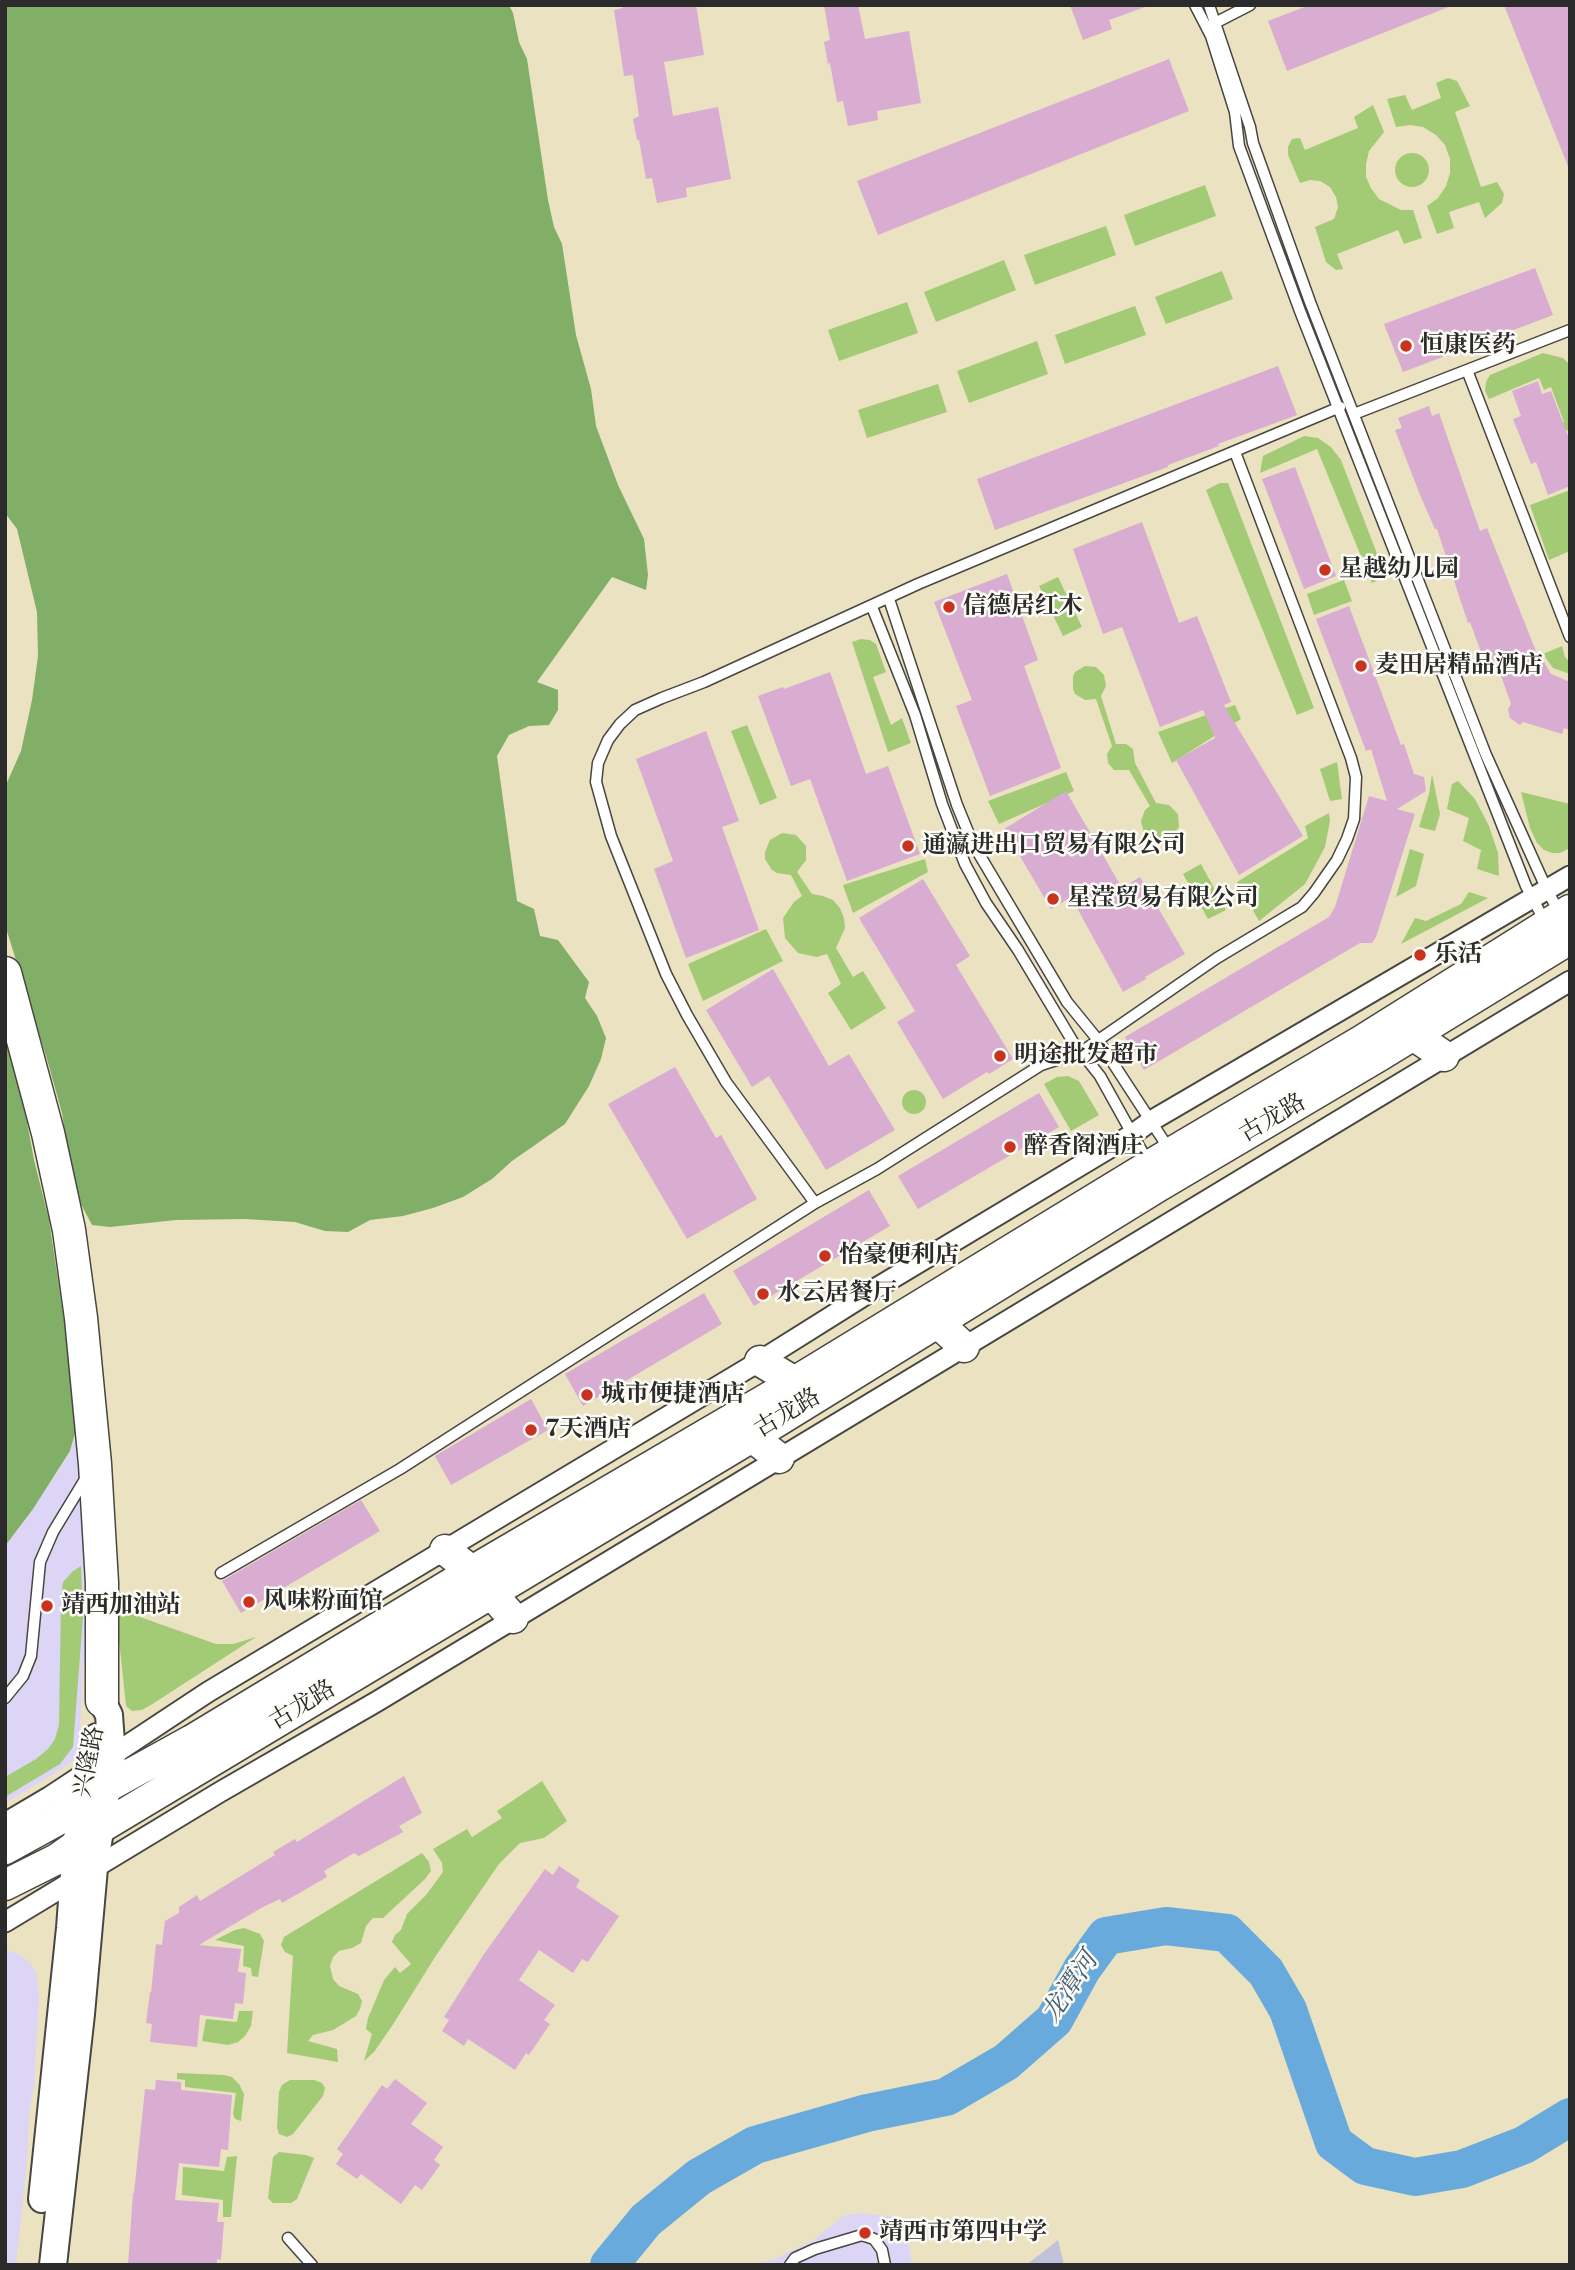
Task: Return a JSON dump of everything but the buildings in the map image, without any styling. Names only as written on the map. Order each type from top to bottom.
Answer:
[{"type":"highway","points":[[5,973],[38,1094],[69,1230],[81,1318],[102,1583],[102,1701]]},
{"type":"main road","name":"古龙路","points":[[5,1885],[81,1866],[102,1827],[752,1437],[1159,1186],[1413,1035],[1554,913]]},
{"type":"main road","name":"古龙路","points":[[5,1849],[98,1778],[204,1733],[1361,1041],[1554,913]]},
{"type":"main road","points":[[1413,1035],[1444,1056]]},
{"type":"main road","points":[[938,1323],[964,1347]]},
{"type":"main road","points":[[760,1361],[795,1381]]},
{"type":"main road","points":[[752,1437],[779,1458]]},
{"type":"main road","points":[[445,1550],[472,1571]]},
{"type":"main road","points":[[491,1593],[513,1618]]},
{"type":"main road","name":"兴隆路","points":[[35,2265],[81,1866],[109,1715],[102,1701]]},
{"type":"main road","name":"兴隆路","points":[[98,1778],[102,1827]]},
{"type":"main road","name":"兴隆路","points":[[53,2265],[81,2014],[81,1866]]},
{"type":"street","points":[[5,1822],[49,1797],[98,1778],[208,1692],[760,1361],[1151,1121],[1554,913],[1570,876]]},
{"type":"street","points":[[5,1922],[81,1866],[220,1792],[376,1702],[1570,981]]},
{"type":"lane","points":[[1195,5],[1211,36],[1235,112],[1239,146],[1300,311],[1340,407],[1476,761],[1554,913]]},
{"type":"lane","points":[[1209,5],[1310,302],[1486,755],[1554,913]]},
{"type":"lane","points":[[1215,23],[1250,5]]},
{"type":"lane","points":[[1354,414],[1569,333]]},
{"type":"lane","points":[[1467,370],[1570,637]]},
{"type":"lane","points":[[815,1203],[726,1082],[687,1015],[635,901],[611,836],[596,782],[598,762],[608,740],[635,710],[873,607],[918,584],[1340,407]]},
{"type":"lane","points":[[221,1573],[400,1469],[815,1203],[877,1169],[1041,1065],[1081,1052],[1217,958],[1302,907],[1314,894],[1337,860],[1354,819],[1356,777],[1235,452]]},
{"type":"lane","points":[[889,599],[964,826],[1068,1002],[1098,1040],[1151,1121],[1161,1159]]},
{"type":"lane","points":[[873,607],[915,715],[942,804],[965,864],[986,903],[1081,1052],[1100,1076],[1133,1134],[1161,1159]]},
{"type":"lane","points":[[5,1698],[23,1675],[31,1656],[40,1562],[53,1532],[94,1464]]},
{"type":"lane","points":[[790,2265],[795,2259],[815,2249],[862,2235],[874,2239],[882,2250],[885,2265]]},
{"type":"lane","points":[[288,2238],[312,2265]]},
{"type":"shaded area","name":"靖西加油站","points":[[75,1433],[79,1450],[89,1619],[83,1667],[79,1751],[75,1759],[63,1768],[5,1803],[5,1546],[70,1452]]},
{"type":"shaded area","points":[[5,1950],[19,1954],[30,1963],[36,1972],[39,1995],[34,2086],[29,2114],[16,2265],[5,2265]]},
{"type":"shaded area","name":"靖西市第四中学","points":[[859,2213],[905,2218],[912,2265],[745,2265],[773,2260],[815,2239],[843,2216]]},
{"type":"shaded area","points":[[1058,2240],[1064,2265],[1026,2265],[1043,2252]]},
{"type":"green space","points":[[5,5],[509,5],[513,13],[519,42],[527,59],[548,200],[554,227],[562,244],[576,335],[591,389],[596,426],[618,485],[644,539],[648,575],[646,590],[612,577],[537,682],[558,690],[558,710],[549,725],[529,726],[509,735],[497,756],[517,901],[534,909],[540,936],[558,940],[589,982],[585,998],[597,1016],[606,1038],[601,1059],[589,1086],[565,1124],[512,1161],[492,1179],[463,1197],[403,1216],[370,1220],[348,1232],[325,1231],[295,1222],[245,1219],[176,1220],[110,1227],[92,1225],[81,1204],[69,1160],[62,1113],[5,925],[5,787],[21,751],[38,656],[37,612],[17,529],[5,513]]},
{"type":"green space","points":[[1448,78],[1457,81],[1470,106],[1455,112],[1481,187],[1497,182],[1504,194],[1502,203],[1485,218],[1479,202],[1449,212],[1454,228],[1437,234],[1427,206],[1438,198],[1450,173],[1450,159],[1445,145],[1423,127],[1396,127],[1387,99],[1405,95],[1412,110],[1441,98],[1436,83]]},
{"type":"green space","points":[[1373,105],[1384,132],[1369,151],[1366,177],[1379,199],[1401,210],[1413,210],[1422,238],[1404,244],[1398,230],[1337,254],[1343,269],[1336,270],[1326,262],[1315,227],[1334,219],[1338,207],[1336,197],[1330,187],[1320,181],[1300,183],[1288,155],[1288,147],[1292,139],[1300,138],[1305,150],[1358,128],[1354,117]]},
{"type":"green space","points":[[1412,153],[1424,158],[1429,170],[1424,182],[1412,187],[1400,182],[1395,170],[1400,158]]},
{"type":"green space","points":[[1205,185],[1216,216],[1135,246],[1124,215]]},
{"type":"green space","points":[[1106,226],[1116,255],[1035,285],[1024,255]]},
{"type":"green space","points":[[1004,260],[1016,290],[936,322],[924,292]]},
{"type":"green space","points":[[1222,271],[1233,299],[1166,324],[1155,297]]},
{"type":"green space","points":[[907,302],[918,333],[839,361],[828,330]]},
{"type":"green space","points":[[1135,306],[1146,335],[1065,364],[1055,335]]},
{"type":"green space","points":[[1037,341],[1048,374],[969,403],[957,371]]},
{"type":"green space","points":[[1543,353],[1563,358],[1570,365],[1570,434],[1568,430],[1562,433],[1559,424],[1564,422],[1551,387],[1544,390],[1539,378],[1489,399],[1485,391],[1490,375]]},
{"type":"green space","points":[[938,384],[947,412],[867,438],[858,410]]},
{"type":"green space","points":[[1304,436],[1318,438],[1331,447],[1341,460],[1386,577],[1372,583],[1317,449],[1260,473],[1263,456]]},
{"type":"green space","points":[[1220,483],[1228,483],[1314,708],[1297,715],[1206,490]]},
{"type":"green space","points":[[1570,490],[1570,551],[1549,560],[1530,505]]},
{"type":"green space","points":[[1058,577],[1082,627],[1063,636],[1039,586]]},
{"type":"green space","points":[[1344,580],[1352,601],[1314,615],[1307,594]]},
{"type":"green space","points":[[861,639],[876,644],[886,672],[873,677],[891,725],[902,718],[911,743],[888,752],[852,642]]},
{"type":"green space","points":[[1562,646],[1565,657],[1570,662],[1570,674],[1553,668],[1543,654]]},
{"type":"green space","points":[[1085,666],[1096,667],[1104,675],[1106,686],[1101,696],[1116,744],[1126,744],[1133,749],[1135,763],[1156,803],[1169,805],[1178,814],[1179,827],[1166,841],[1153,840],[1144,833],[1141,821],[1145,810],[1150,806],[1129,770],[1114,770],[1108,763],[1107,754],[1112,746],[1096,699],[1085,700],[1075,694],[1073,677],[1075,672]]},
{"type":"green space","points":[[1235,705],[1241,719],[1172,763],[1158,732]]},
{"type":"green space","points":[[747,725],[777,798],[760,805],[731,731]]},
{"type":"green space","points":[[1337,762],[1342,799],[1330,801],[1320,769]]},
{"type":"green space","points":[[1066,772],[1074,791],[999,824],[988,801]]},
{"type":"green space","points":[[1432,774],[1440,814],[1435,831],[1419,827]]},
{"type":"green space","points":[[1458,781],[1475,799],[1489,826],[1498,853],[1499,876],[1477,869],[1481,850],[1463,841],[1469,818],[1447,809],[1452,784]]},
{"type":"green space","points":[[1521,792],[1570,804],[1570,848],[1560,853],[1552,853],[1537,843],[1530,828]]},
{"type":"green space","points":[[1329,813],[1325,847],[1305,884],[1259,921],[1237,882],[1308,838],[1305,826]]},
{"type":"green space","points":[[782,833],[796,835],[806,846],[806,860],[797,872],[812,894],[833,900],[840,908],[845,928],[836,948],[853,977],[863,971],[886,1008],[851,1030],[828,993],[841,984],[827,954],[817,957],[798,953],[785,938],[783,918],[794,902],[802,896],[791,875],[772,870],[765,859],[770,840]]},
{"type":"green space","points":[[1410,849],[1424,854],[1416,886],[1396,897]]},
{"type":"green space","points":[[925,859],[928,872],[853,913],[843,885]]},
{"type":"green space","points":[[1201,864],[1226,910],[1208,919],[1183,874]]},
{"type":"green space","points":[[1469,892],[1488,898],[1401,944],[1415,918],[1426,921],[1461,904]]},
{"type":"green space","points":[[766,929],[783,961],[703,1001],[688,964]]},
{"type":"green space","points":[[5,1030],[49,1220],[74,1387],[75,1433],[70,1451],[33,1509],[5,1546]]},
{"type":"green space","points":[[1068,1076],[1079,1081],[1099,1115],[1071,1131],[1044,1084],[1057,1077]]},
{"type":"green space","points":[[914,1090],[922,1094],[926,1102],[922,1110],[914,1114],[906,1110],[902,1102],[906,1094]]},
{"type":"green space","points":[[81,1566],[83,1617],[73,1747],[60,1764],[5,1797],[5,1777],[36,1759],[55,1739],[59,1725],[63,1582]]},
{"type":"green space","points":[[114,1567],[126,1604],[140,1617],[216,1644],[233,1644],[256,1637],[154,1703],[142,1710],[132,1711],[126,1706]]},
{"type":"green space","points":[[542,1781],[567,1821],[544,1838],[520,1843],[499,1864],[435,1957],[392,2026],[374,2052],[364,2061],[372,2034],[366,2029],[368,2018],[384,1980],[395,1967],[400,1973],[411,1964],[392,1942],[401,1930],[407,1914],[443,1872],[442,1863],[433,1849],[467,1829],[472,1837],[502,1818],[497,1811]]},
{"type":"green space","points":[[422,1853],[429,1862],[431,1871],[425,1879],[383,1918],[373,1918],[366,1926],[361,1943],[339,1951],[333,1957],[330,1966],[333,1979],[339,1986],[358,1994],[362,2001],[360,2009],[356,2016],[333,2030],[313,2035],[308,2041],[337,2049],[338,2062],[287,2053],[293,1956],[285,1952],[281,1945],[284,1937]]},
{"type":"green space","points":[[244,1928],[260,1934],[264,1941],[258,1977],[252,1976],[251,1968],[243,1966],[244,1946],[215,1940]]},
{"type":"green space","points":[[239,2011],[253,2011],[251,2026],[238,2042],[228,2045],[202,2041],[206,2019],[237,2022]]},
{"type":"green space","points":[[177,2073],[232,2077],[244,2094],[241,2121],[235,2119],[233,2114],[236,2093],[185,2087],[185,2080],[177,2079]]},
{"type":"green space","points":[[290,2080],[314,2080],[322,2083],[325,2088],[323,2096],[293,2134],[287,2137],[279,2134],[277,2128],[279,2092],[282,2085]]},
{"type":"green space","points":[[279,2152],[314,2158],[297,2199],[291,2203],[273,2203],[268,2198],[273,2157]]},
{"type":"green space","points":[[237,2156],[231,2217],[223,2217],[223,2200],[182,2195],[183,2167],[224,2171],[227,2157]]},
{"type":"waterway","name":"龙潭河","points":[[609,2265],[646,2220],[699,2177],[755,2145],[867,2113],[946,2097],[1006,2062],[1054,2020],[1082,1969],[1106,1936],[1166,1926],[1227,1933],[1266,1972],[1288,2010],[1334,2143],[1365,2166],[1415,2177],[1462,2169],[1524,2145],[1570,2117]]},
{"type":"place","name":"恒康医药","points":[[1406,346]]},
{"type":"place","name":"星越幼儿园","points":[[1325,570]]},
{"type":"place","name":"信德居红木","points":[[949,607]]},
{"type":"place","name":"麦田居精品酒店","points":[[1361,666]]},
{"type":"place","name":"通瀛进出口贸易有限公司","points":[[908,846]]},
{"type":"place","name":"星滢贸易有限公司","points":[[1053,899]]},
{"type":"place","name":"乐活","points":[[1420,955]]},
{"type":"place","name":"明途批发超市","points":[[1000,1056]]},
{"type":"place","name":"醉香阁酒庄","points":[[1010,1147]]},
{"type":"place","name":"怡豪便利店","points":[[825,1256]]},
{"type":"place","name":"水云居餐厅","points":[[763,1294]]},
{"type":"place","name":"城市便捷酒店","points":[[587,1395]]},
{"type":"place","name":"7天酒店","points":[[531,1430]]},
{"type":"place","name":"风味粉面馆","points":[[249,1602]]},
{"type":"place","name":"靖西加油站","points":[[47,1606]]},
{"type":"place","name":"靖西市第四中学","points":[[865,2233]]}]
